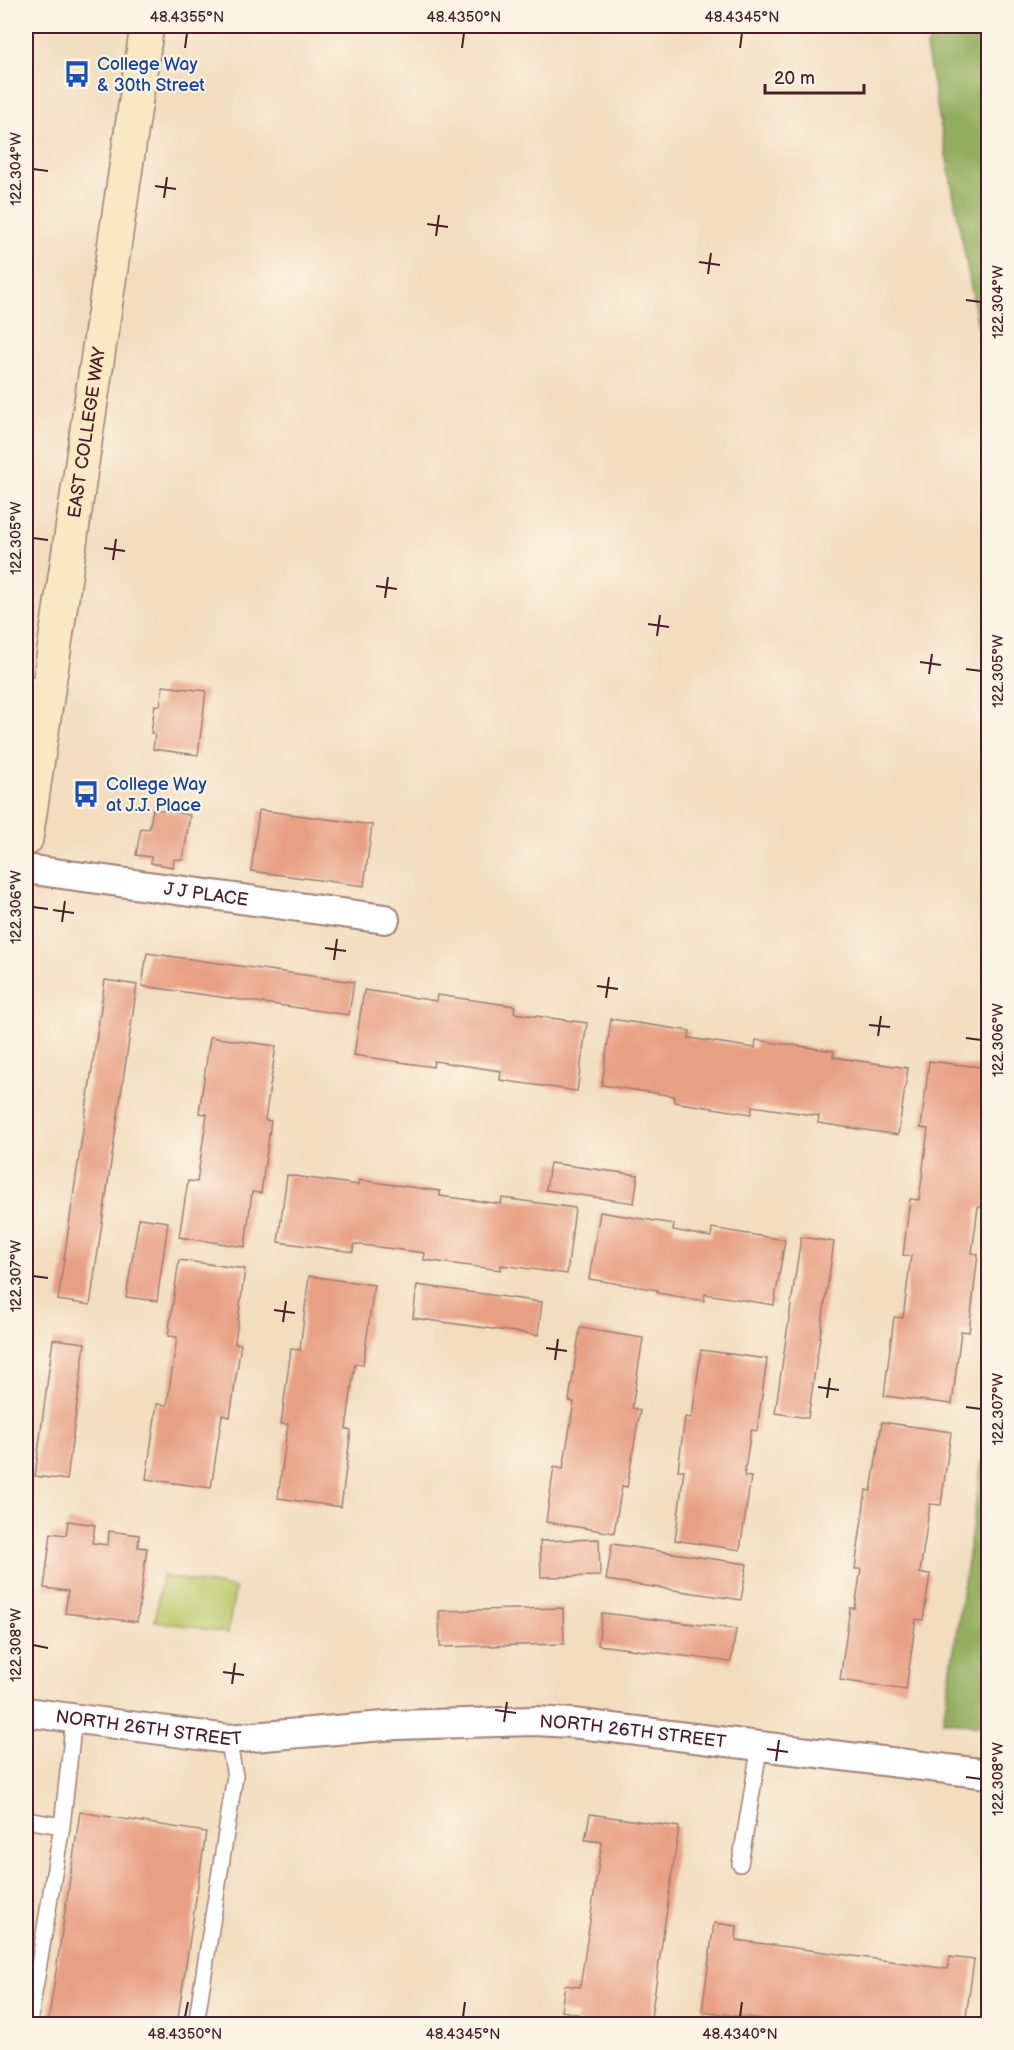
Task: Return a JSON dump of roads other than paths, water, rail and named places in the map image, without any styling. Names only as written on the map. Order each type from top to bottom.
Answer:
[{"type":"main road","name":"EAST COLLEGE WAY","points":[[26,839],[37,686],[147,26]]},
{"type":"street","name":"J J PLACE","points":[[26,869],[385,918]]},
{"type":"street","name":"NORTH 26TH STREET","points":[[26,1712],[228,1739],[396,1725],[534,1721],[572,1723],[760,1744],[988,1774]]},
{"type":"lane","points":[[29,2025],[62,1826],[74,1718]]},
{"type":"lane","points":[[196,2025],[235,1776],[228,1739]]},
{"type":"lane","points":[[740,1864],[760,1744]]},
{"type":"lane","points":[[26,1820],[62,1826]]},
{"type":"place","name":"College Way & 30th Street","points":[[77,74]]},
{"type":"place","name":"College Way at J.J. Place","points":[[86,794]]}]
